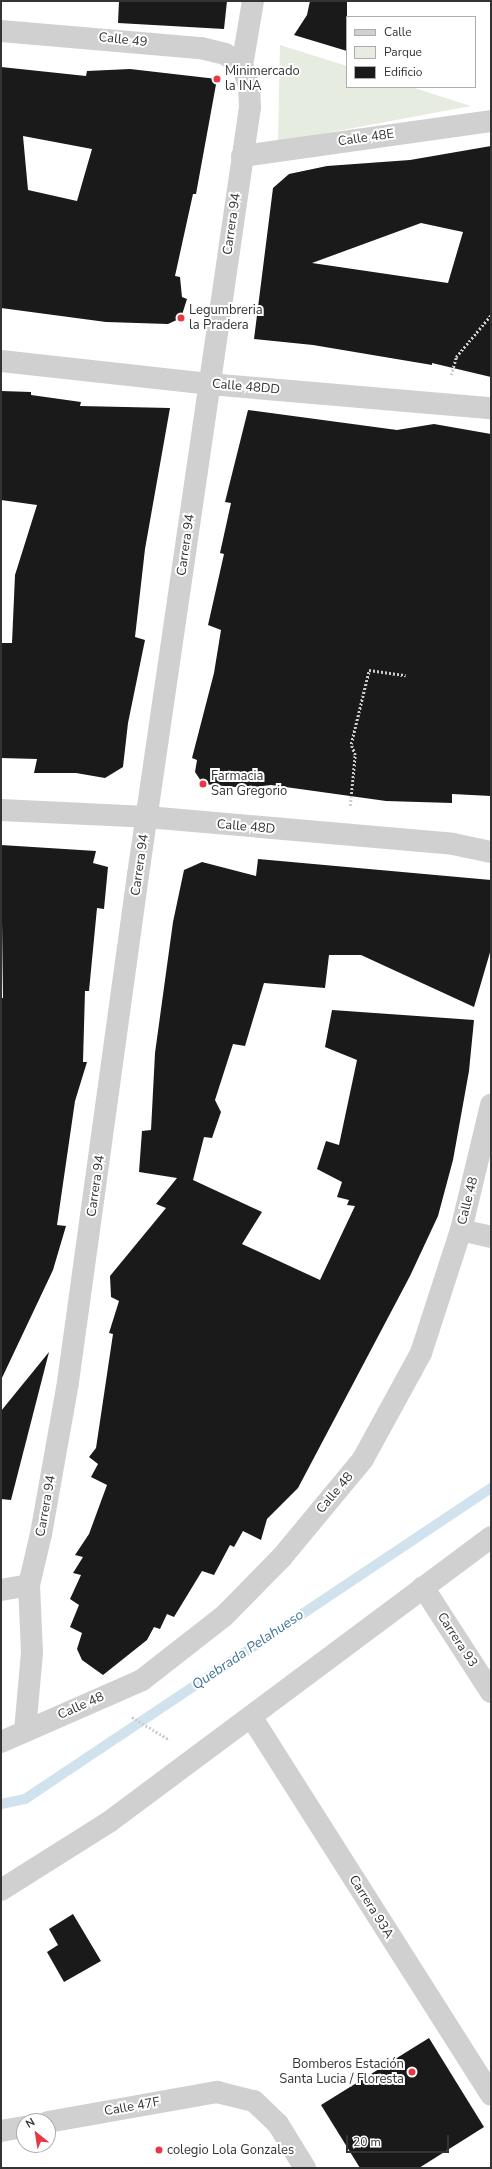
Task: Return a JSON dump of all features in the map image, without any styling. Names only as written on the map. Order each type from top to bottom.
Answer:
[{"type":"street","points":[[242,66],[253,1]]},
{"type":"street","name":"Calle 49","points":[[1,31],[90,37],[201,48],[225,54],[242,66]]},
{"type":"street","name":"Carrera 94","points":[[25,1731],[32,1653],[29,1585],[41,1534],[68,1382],[147,817],[250,107],[250,85],[242,66]]},
{"type":"street","name":"Calle 48E","points":[[242,156],[491,121]]},
{"type":"street","name":"Calle 48DD","points":[[1,361],[209,384],[447,403],[491,408]]},
{"type":"street","name":"Calle 48D","points":[[1,810],[147,817],[347,836],[453,844],[491,852]]},
{"type":"street","name":"Calle 48","points":[[1,1742],[142,1680],[224,1616],[282,1557],[362,1459],[421,1353],[461,1230],[491,1104]]},
{"type":"street","points":[[461,1230],[491,1237]]},
{"type":"street","points":[[1,1890],[108,1822],[195,1756],[252,1718],[491,1537]]},
{"type":"street","points":[[1,1590],[29,1585]]},
{"type":"street","name":"Carrera 93","points":[[423,1587],[491,1692]]},
{"type":"street","name":"Carrera 93A","points":[[252,1718],[491,2095]]},
{"type":"street","name":"Calle 47F","points":[[56,2121],[217,2092],[254,2101],[278,2124],[305,2168]]},
{"type":"street","points":[[1,2131],[16,2128]]},
{"type":"path","points":[[447,403],[456,357],[491,315]]},
{"type":"path","points":[[347,836],[355,755],[352,744],[368,670],[406,675]]},
{"type":"path","points":[[101,1698],[195,1756]]},
{"type":"green space","points":[[280,45],[346,66],[346,88],[414,88],[471,106],[278,142]]},
{"type":"building","points":[[119,1],[227,1],[224,29],[118,23]]},
{"type":"building","points":[[310,1],[347,1],[346,51],[294,35],[307,15]]},
{"type":"building","points":[[1,67],[86,76],[87,71],[130,69],[217,79],[196,194],[193,194],[175,276],[180,277],[182,297],[187,299],[181,318],[168,324],[106,322],[1,308]],"holes":[[[23,136],[92,149],[77,201],[28,190]]]},
{"type":"building","points":[[491,146],[491,377],[432,363],[432,365],[313,345],[254,339],[273,188],[289,174],[327,166],[410,160]],"holes":[[[421,223],[463,232],[448,283],[312,263]]]},
{"type":"building","points":[[1,391],[31,392],[31,395],[81,402],[80,406],[170,408],[145,549],[135,637],[145,640],[128,723],[123,767],[105,778],[76,773],[34,773],[37,759],[1,758],[1,643],[12,643],[15,575],[37,505],[1,500]]},
{"type":"building","points":[[248,410],[397,430],[434,424],[491,434],[491,796],[452,794],[452,803],[386,801],[271,785],[246,788],[203,784],[195,772],[197,760],[192,758],[214,673],[221,630],[208,625],[224,554],[220,553],[231,503],[225,502]]},
{"type":"building","points":[[1,845],[96,851],[93,863],[108,867],[104,909],[97,908],[89,991],[85,991],[83,1062],[87,1062],[75,1101],[57,1225],[66,1226],[53,1270],[1,1380],[1,998],[3,998]]},
{"type":"building","points":[[258,859],[491,880],[491,949],[474,1007],[361,955],[329,955],[325,988],[264,983],[245,1046],[233,1044],[215,1100],[221,1112],[212,1138],[204,1137],[193,1180],[262,1212],[242,1244],[320,1280],[355,1206],[347,1205],[349,1200],[337,1197],[342,1182],[317,1169],[326,1141],[339,1145],[357,1060],[325,1047],[332,1010],[474,1020],[469,1071],[453,1160],[438,1216],[410,1276],[298,1488],[267,1519],[261,1540],[243,1531],[234,1547],[230,1545],[214,1575],[202,1571],[174,1617],[167,1614],[160,1629],[154,1627],[147,1640],[103,1675],[82,1660],[77,1649],[82,1633],[70,1627],[79,1605],[70,1599],[81,1575],[73,1573],[83,1557],[75,1555],[89,1534],[107,1485],[91,1477],[98,1464],[89,1457],[96,1448],[113,1334],[109,1333],[119,1301],[111,1297],[110,1276],[166,1208],[156,1204],[177,1178],[139,1172],[142,1131],[151,1130],[155,1053],[173,922],[184,870],[202,862],[256,876]]},
{"type":"building","points":[[49,1352],[11,1500],[1,1499],[1,1411]]},
{"type":"building","points":[[73,1914],[101,1961],[64,1982],[47,1952],[58,1945],[49,1929]]},
{"type":"building","name":"Bomberos Estación Santa Lucia / Floresta","points":[[429,2038],[484,2127],[419,2168],[360,2168],[321,2105]]},
{"type":"waterway","name":"Quebrada Pelahueso","points":[[1,1804],[25,1799],[491,1488]]},
{"type":"place","name":"Minimercado la INA","points":[[217,79]]},
{"type":"place","name":"Legumbreria la Pradera","points":[[181,318]]},
{"type":"place","name":"Farmacia San Gregorio","points":[[203,784]]},
{"type":"place","name":"Bomberos Estación Santa Lucia / Floresta","points":[[412,2072]]},
{"type":"place","name":"colegio Lola Gonzales","points":[[159,2150]]}]
